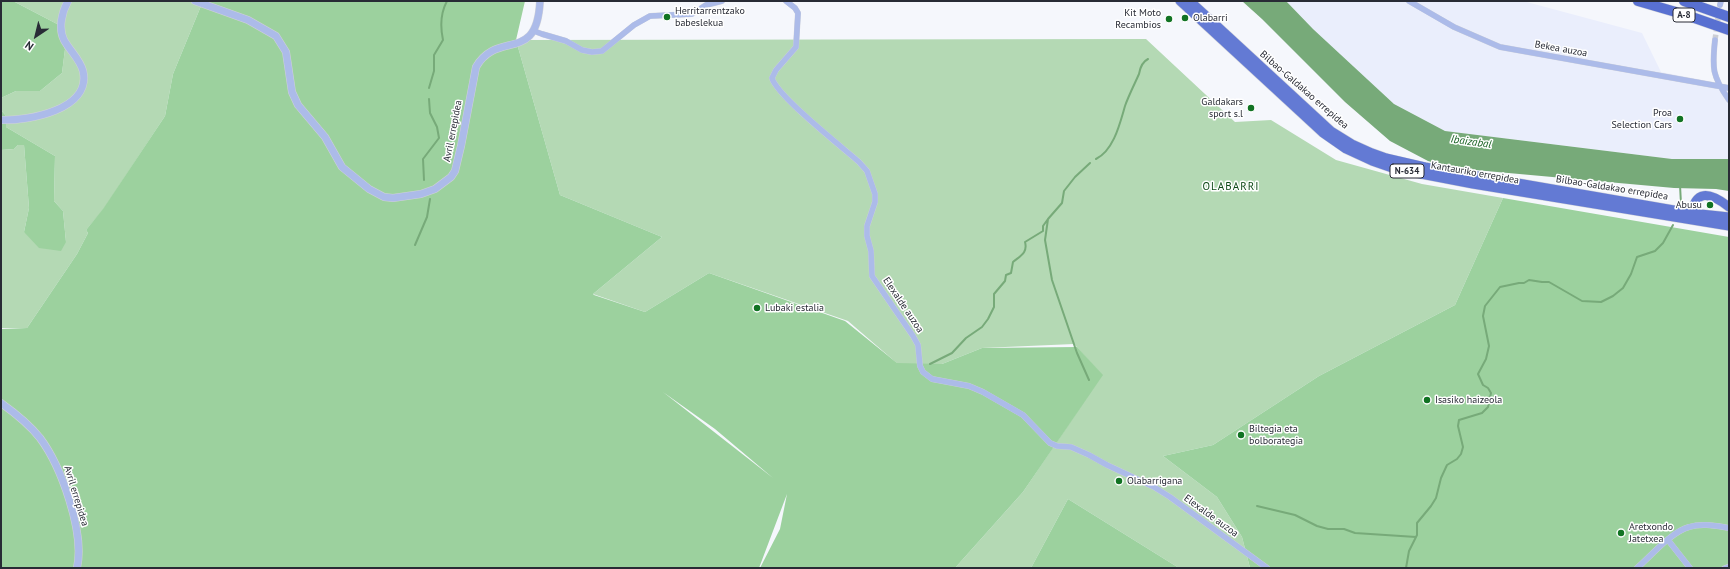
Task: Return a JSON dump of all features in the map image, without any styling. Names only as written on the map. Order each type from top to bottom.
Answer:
[{"type":"highway","name":"Kantauriko errepidea","points":[[1180,1],[1323,133],[1346,149],[1372,161],[1395,169],[1473,184],[1691,216],[1729,226]]},
{"type":"highway","name":"Bilbao-Galdakao errepidea","points":[[1190,1],[1332,131],[1352,144],[1365,150],[1386,158],[1425,167],[1691,216],[1729,217]]},
{"type":"highway","name":"A-8","points":[[1638,1],[1686,15],[1729,30]]},
{"type":"highway","name":"A-8","points":[[1684,1],[1729,17]]},
{"type":"highway","points":[[1691,216],[1694,203],[1697,199],[1707,195],[1713,196],[1729,207]]},
{"type":"street","points":[[1,120],[21,120],[56,110],[72,101],[80,92],[83,73],[79,62],[64,40],[62,32],[63,15],[68,1]]},
{"type":"street","name":"Avril errepidea","points":[[195,1],[248,20],[276,36],[286,52],[292,92],[298,105],[325,137],[342,166],[369,189],[388,198],[421,194],[435,189],[451,177],[455,171],[462,146],[476,67],[484,56],[490,52],[525,40],[534,31]]},
{"type":"street","points":[[540,1],[538,21],[534,31],[558,38],[582,50],[592,52],[602,51],[634,25],[650,16],[692,14],[706,5],[722,1]]},
{"type":"street","name":"Elexalde auzoa","points":[[786,1],[795,8],[798,13],[796,47],[776,70],[772,78],[784,96],[859,162],[867,172],[875,194],[875,202],[867,226],[867,236],[871,251],[872,276],[913,336],[918,346],[920,366],[923,372],[932,379],[969,386],[983,392],[1023,415],[1050,443],[1057,446],[1070,447],[1089,455],[1154,487],[1170,497],[1266,568]]},
{"type":"street","name":"Bekea auzoa","points":[[1409,1],[1454,27],[1500,47],[1729,88]]},
{"type":"street","points":[[1715,40],[1712,66],[1720,87],[1729,100]]},
{"type":"street","name":"Avril errepidea","points":[[1,403],[32,429],[47,448],[55,463],[77,530],[79,548],[77,568]]},
{"type":"street","points":[[1637,568],[1668,540],[1688,527],[1706,525],[1729,528]]},
{"type":"street","points":[[1668,540],[1690,568]]},
{"type":"street","points":[[1724,568],[1729,566]]},
{"type":"shaded area","points":[[1,1],[13,1],[59,25],[58,30],[65,49],[62,73],[40,91],[16,91],[1,98]]},
{"type":"shaded area","points":[[13,1],[203,1],[173,74],[165,116],[103,210],[86,230],[88,233],[77,254],[27,328],[1,328],[1,150],[14,149],[18,145],[24,145],[29,208],[24,232],[66,242],[63,211],[54,201],[55,156],[6,127],[6,116],[1,110],[1,98],[16,91],[40,91],[62,73],[65,49],[58,30],[59,25]]},
{"type":"shaded area","points":[[203,1],[525,1],[516,40],[560,195],[662,237],[593,294],[594,295],[645,312],[709,273],[845,321],[897,363],[942,364],[982,348],[1077,347],[1103,375],[1023,492],[955,568],[760,568],[780,529],[787,494],[759,568],[1,568],[1,329],[27,328],[77,254],[88,233],[86,230],[103,209],[165,116],[173,74]],"holes":[[[663,392],[715,429],[773,478]]]},
{"type":"shaded area","points":[[1286,1],[1523,1],[1642,33],[1661,72],[1729,85],[1729,159],[1672,159],[1445,131],[1394,104],[1313,29]]},
{"type":"shaded area","points":[[1146,39],[1235,122],[1271,120],[1336,160],[1422,184],[1503,198],[1455,305],[1319,376],[1213,445],[1163,456],[1217,497],[1242,537],[1250,568],[1179,568],[1068,499],[1031,568],[955,568],[1023,492],[1102,375],[1074,344],[982,348],[942,364],[899,365],[848,321],[709,273],[645,312],[593,294],[662,237],[560,195],[516,40]]},
{"type":"shaded area","points":[[1,110],[6,116],[6,127],[55,156],[54,201],[63,211],[66,242],[61,251],[39,248],[24,232],[29,208],[24,145],[18,145],[14,149],[1,150]]},
{"type":"shaded area","points":[[1503,198],[1729,237],[1729,568],[1250,568],[1242,537],[1217,497],[1163,456],[1213,445],[1319,376],[1455,305]]},
{"type":"shaded area","points":[[1068,499],[1179,568],[1031,568]]},
{"type":"water","name":"Ibaizabal","points":[[1242,1],[1286,1],[1313,29],[1394,104],[1445,131],[1672,159],[1729,159],[1729,191],[1716,189],[1674,188],[1453,168],[1428,161],[1390,141],[1345,102]]},
{"type":"waterway","points":[[429,88],[434,71],[434,55],[443,40],[441,20],[447,1]]},
{"type":"waterway","points":[[1096,159],[1102,155],[1112,143],[1126,102],[1143,63],[1148,59]]},
{"type":"waterway","points":[[424,180],[423,159],[439,138],[437,127],[430,113],[429,99]]},
{"type":"waterway","points":[[930,364],[952,353],[966,338],[982,327],[994,307],[994,294],[1005,281],[1006,275],[1011,273],[1013,262],[1024,252],[1026,246],[1025,242],[1043,231],[1043,226],[1062,203],[1064,191],[1075,177],[1090,163]]},
{"type":"waterway","points":[[1680,185],[1681,204]]},
{"type":"waterway","points":[[415,245],[427,217],[430,199]]},
{"type":"waterway","points":[[1048,219],[1045,240],[1052,280],[1077,353],[1089,380]]},
{"type":"waterway","points":[[1406,568],[1409,551],[1417,535],[1417,523],[1436,498],[1441,478],[1447,465],[1457,459],[1461,454],[1463,447],[1458,426],[1459,420],[1482,413],[1488,407],[1491,393],[1488,388],[1483,385],[1478,374],[1486,359],[1489,346],[1483,316],[1485,306],[1500,287],[1524,283],[1529,280],[1549,282],[1582,301],[1601,302],[1613,296],[1623,288],[1631,274],[1637,257],[1655,251],[1663,243],[1673,225]]},
{"type":"waterway","points":[[1257,506],[1295,515],[1317,526],[1328,529],[1344,529],[1355,533],[1416,537]]},
{"type":"tunnel","points":[[1715,40],[1719,11]]},
{"type":"place","name":"Herritarrentzako babeslekua","points":[[667,17]]},
{"type":"place","name":"Olabarri","points":[[1185,18]]},
{"type":"place","name":"Kit Moto Recambios","points":[[1169,19]]},
{"type":"place","name":"Galdakars sport s.l","points":[[1251,108]]},
{"type":"place","name":"Proa Selection Cars","points":[[1680,119]]},
{"type":"place","name":"Abusu","points":[[1710,205]]},
{"type":"place","name":"Lubaki estalia","points":[[757,308]]},
{"type":"place","name":"Isasiko haizeola","points":[[1427,400]]},
{"type":"place","name":"Biltegia eta bolborategia","points":[[1241,435]]},
{"type":"place","name":"Olabarrigana","points":[[1119,481]]},
{"type":"place","name":"Aretxondo Jatetxea","points":[[1621,533]]},
{"type":"district","name":"OLABARRI","points":[[1231,187]]}]
